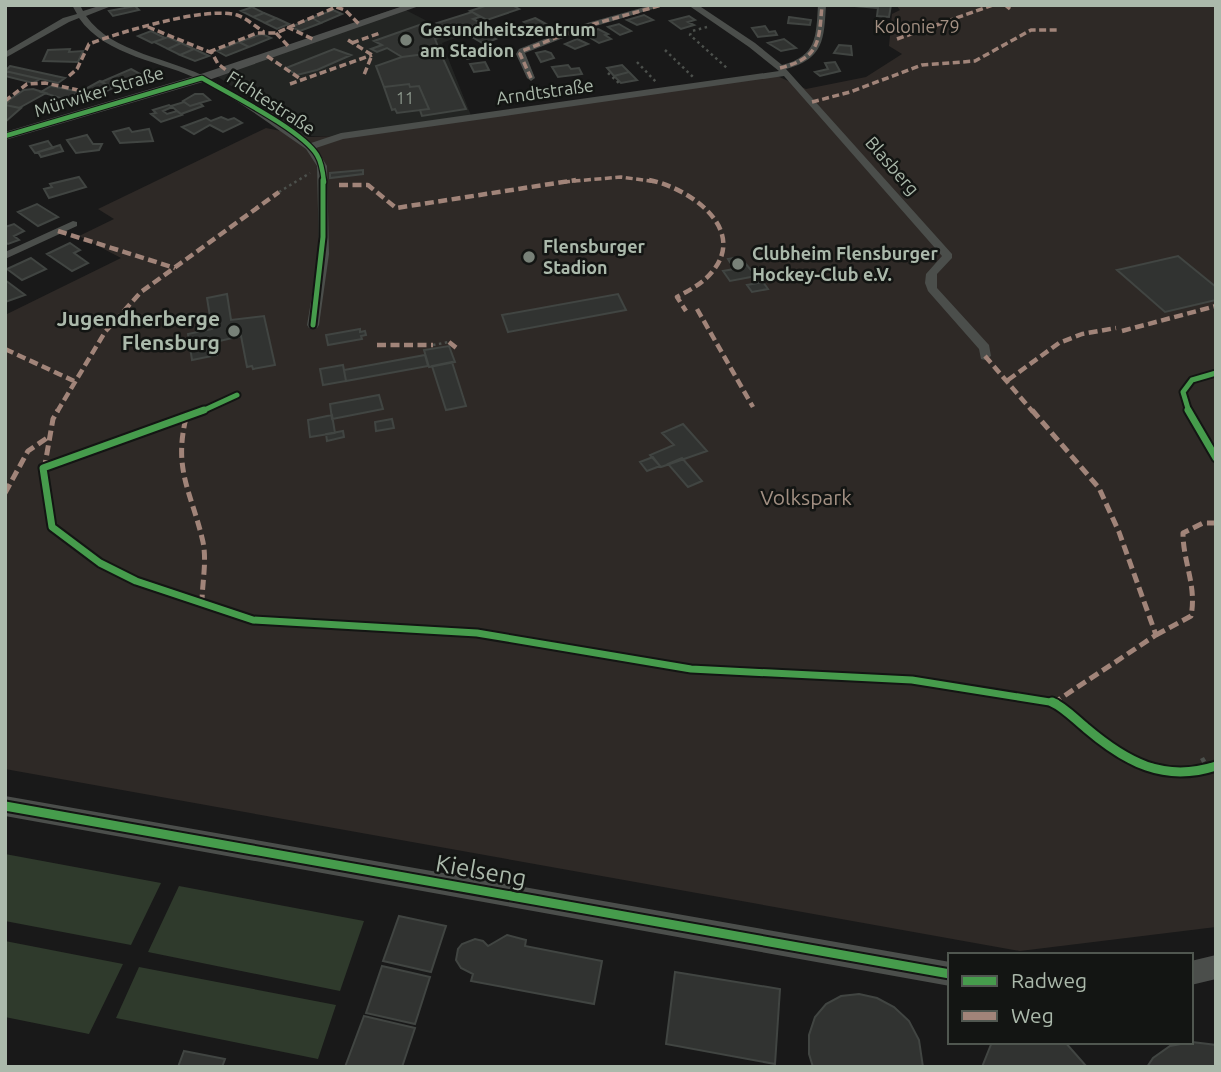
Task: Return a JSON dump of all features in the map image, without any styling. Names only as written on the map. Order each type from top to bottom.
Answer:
[{"type":"main road","name":"Mürwiker Straße","points":[[5,136],[202,78],[417,5]]},
{"type":"street","points":[[5,56],[77,10],[110,5]]},
{"type":"street","points":[[531,78],[520,54],[522,51],[583,27],[662,5]]},
{"type":"street","points":[[692,5],[752,44],[783,70],[800,65],[815,52],[822,5]]},
{"type":"street","name":"Fichtestraße","points":[[77,10],[88,26],[153,61],[202,78],[310,147],[322,166],[324,254],[313,325]]},
{"type":"street","name":"Arndtstraße","points":[[310,147],[341,136],[740,80],[783,70]]},
{"type":"street","name":"Blasberg","points":[[783,70],[948,256],[930,274],[928,280],[932,289],[985,348],[985,356]]},
{"type":"street","points":[[5,256],[73,224]]},
{"type":"street","name":"Kielseng","points":[[5,806],[948,974]]},
{"type":"street","points":[[1193,973],[1216,967]]},
{"type":"path","points":[[719,23],[692,31],[690,35],[740,80]]},
{"type":"path","points":[[666,50],[702,85]]},
{"type":"path","points":[[637,62],[665,91]]},
{"type":"path","points":[[608,73],[622,86]]},
{"type":"path","points":[[279,192],[322,166]]},
{"type":"path","points":[[433,345],[449,342]]},
{"type":"path","points":[[1202,758],[1208,769]]},
{"type":"shaded area","points":[[400,7],[458,37],[442,43],[472,118],[342,136],[304,136],[211,72]]},
{"type":"shaded area","points":[[5,854],[161,883],[131,945],[5,921]]},
{"type":"shaded area","points":[[179,886],[364,921],[340,991],[148,952]]},
{"type":"shaded area","points":[[5,941],[123,964],[89,1034],[5,1017]]},
{"type":"shaded area","points":[[139,967],[336,1005],[318,1059],[116,1018]]},
{"type":"green space","name":"Volkspark","points":[[896,5],[1216,5],[1216,927],[1020,951],[5,769],[5,315],[121,258],[79,236],[114,219],[98,209],[266,128],[311,137],[341,136],[775,75],[806,89],[866,77],[902,54],[889,46],[892,14],[900,10]]},
{"type":"building","points":[[488,5],[512,5],[519,9],[487,20],[470,11]]},
{"type":"building","points":[[843,5],[891,5],[889,17],[877,16],[878,8]]},
{"type":"building","points":[[135,6],[139,10],[113,16],[109,11]]},
{"type":"building","points":[[252,7],[264,13],[253,17],[241,11]]},
{"type":"building","points":[[333,10],[342,14],[321,23],[312,18]]},
{"type":"building","points":[[472,12],[480,17],[473,19],[481,23],[453,33],[437,23]]},
{"type":"building","points":[[264,13],[276,18],[265,23],[253,17]]},
{"type":"building","points":[[644,15],[653,20],[637,25],[627,20]]},
{"type":"building","points":[[689,16],[695,20],[688,22],[694,25],[681,29],[670,21]]},
{"type":"building","points":[[789,17],[811,20],[810,25],[788,23]]},
{"type":"building","points":[[276,18],[289,24],[277,29],[265,23]]},
{"type":"building","points":[[312,18],[321,23],[300,31],[291,27]]},
{"type":"building","points":[[535,18],[548,25],[537,29],[524,22]]},
{"type":"building","name":"Gesundheitszentrum am Stadion","points":[[422,24],[445,36],[435,39],[440,52],[402,57],[387,48],[377,52],[371,49],[382,45],[374,41]]},
{"type":"building","points":[[619,24],[631,31],[620,35],[608,27]]},
{"type":"building","points":[[765,26],[769,32],[775,31],[777,35],[758,37],[752,28]]},
{"type":"building","points":[[598,29],[608,34],[605,35],[611,39],[599,43],[584,34]]},
{"type":"building","points":[[151,31],[165,38],[152,43],[138,36]]},
{"type":"building","points":[[485,33],[496,39],[484,44],[472,37]]},
{"type":"building","points":[[262,34],[271,38],[249,47],[239,42]]},
{"type":"building","points":[[168,37],[181,43],[168,49],[154,42]]},
{"type":"building","points":[[577,39],[588,44],[575,49],[565,44]]},
{"type":"building","points":[[784,39],[796,48],[781,51],[768,43]]},
{"type":"building","points":[[239,42],[249,47],[226,56],[217,51]]},
{"type":"building","points":[[181,43],[194,49],[180,55],[168,49]]},
{"type":"building","points":[[839,45],[851,46],[852,55],[834,53]]},
{"type":"building","points":[[473,47],[478,57],[467,59],[462,49]]},
{"type":"building","points":[[70,49],[69,52],[83,51],[78,62],[43,61],[48,50]]},
{"type":"building","points":[[194,49],[209,56],[195,61],[180,55]]},
{"type":"building","points":[[334,49],[351,55],[317,70],[297,75],[286,68]]},
{"type":"building","points":[[440,52],[466,109],[422,116],[420,110],[429,109],[419,86],[410,87],[409,84],[384,87],[376,66],[402,57]]},
{"type":"building","points":[[536,53],[551,53],[554,58],[541,62]]},
{"type":"building","points":[[485,62],[489,70],[474,72],[470,64]]},
{"type":"building","points":[[835,62],[840,71],[820,76],[815,72],[828,69],[825,63]]},
{"type":"building","points":[[568,65],[571,69],[579,68],[582,74],[558,77],[552,67]]},
{"type":"building","points":[[622,65],[629,72],[614,76],[607,68]]},
{"type":"building","points":[[10,66],[65,78],[58,83],[5,71]]},
{"type":"building","points":[[131,69],[144,76],[114,88],[101,82]]},
{"type":"building","points":[[5,71],[40,79],[33,83],[5,76]]},
{"type":"building","points":[[629,72],[637,80],[621,83],[614,76]]},
{"type":"building","points":[[100,81],[113,88],[86,101],[76,94]]},
{"type":"building","points":[[409,84],[410,87],[419,86],[429,109],[397,113],[395,109],[392,110],[384,87]]},
{"type":"building","points":[[51,86],[80,92],[76,94],[80,96],[70,101],[41,92]]},
{"type":"building","points":[[551,87],[556,96],[543,98],[539,89]]},
{"type":"building","points":[[33,89],[46,93],[19,108],[5,105],[24,90]]},
{"type":"building","points":[[195,94],[203,94],[210,100],[190,106],[183,101]]},
{"type":"building","points":[[184,102],[190,106],[200,103],[203,106],[181,114],[171,106]]},
{"type":"building","points":[[5,105],[21,108],[5,122]]},
{"type":"building","points":[[169,105],[172,107],[163,111],[167,114],[177,111],[182,115],[161,122],[151,114],[156,113],[153,110]]},
{"type":"building","points":[[221,117],[228,120],[234,118],[242,123],[223,132],[210,125],[194,134],[182,127],[206,118],[211,121]]},
{"type":"building","points":[[129,128],[132,132],[149,129],[153,141],[120,143],[113,132]]},
{"type":"building","points":[[87,135],[93,144],[102,144],[99,150],[76,153],[67,140]]},
{"type":"building","points":[[48,141],[53,148],[35,153],[30,146]]},
{"type":"building","points":[[60,145],[63,151],[41,157],[38,152]]},
{"type":"building","points":[[363,170],[363,174],[330,178],[330,173]]},
{"type":"building","points":[[79,177],[86,187],[49,198],[44,189],[52,187],[50,184]]},
{"type":"building","points":[[37,204],[58,217],[38,226],[18,212]]},
{"type":"building","points":[[14,224],[24,231],[14,236],[19,240],[8,244],[5,242],[5,227]]},
{"type":"building","points":[[70,243],[80,250],[74,253],[88,263],[72,271],[47,254]]},
{"type":"building","points":[[1178,256],[1216,287],[1216,300],[1165,312],[1117,270]]},
{"type":"building","name":"Clubheim Flensburger Hockey-Club e.V.","points":[[740,257],[756,276],[730,281],[723,271],[734,269],[728,259]]},
{"type":"building","points":[[31,258],[46,269],[22,280],[7,269]]},
{"type":"building","points":[[5,280],[25,295],[5,302]]},
{"type":"building","points":[[763,282],[768,289],[752,292],[747,285]]},
{"type":"building","name":"Jugendherberge Flensburg","points":[[227,294],[231,320],[264,316],[275,365],[253,369],[252,366],[247,367],[241,336],[215,342],[217,355],[192,360],[188,334],[212,329],[207,298]]},
{"type":"building","points":[[618,294],[626,310],[508,332],[502,315]]},
{"type":"building","points":[[360,329],[360,332],[365,331],[366,335],[361,336],[362,339],[328,345],[326,335]]},
{"type":"building","points":[[449,346],[455,362],[429,367],[424,350]]},
{"type":"building","points":[[425,355],[428,366],[346,381],[344,370]]},
{"type":"building","points":[[452,362],[466,406],[446,410],[432,366]]},
{"type":"building","points":[[343,365],[346,381],[323,385],[320,369]]},
{"type":"building","points":[[379,395],[383,409],[332,419],[330,404]]},
{"type":"building","points":[[332,415],[335,433],[310,437],[308,420]]},
{"type":"building","points":[[392,419],[394,428],[376,431],[375,422]]},
{"type":"building","points":[[683,424],[707,451],[661,467],[650,455],[674,445],[662,433]]},
{"type":"building","points":[[343,431],[344,437],[327,441],[326,434]]},
{"type":"building","points":[[653,457],[660,466],[647,471],[640,462]]},
{"type":"building","points":[[682,458],[702,481],[688,487],[668,464]]},
{"type":"building","points":[[399,916],[446,926],[431,972],[383,961]]},
{"type":"building","points":[[507,935],[526,940],[525,946],[602,961],[594,1004],[471,981],[473,974],[461,968],[456,960],[458,949],[462,944],[475,939],[488,946]]},
{"type":"building","points":[[382,966],[430,977],[415,1024],[366,1013]]},
{"type":"building","points":[[675,972],[780,989],[775,1064],[666,1044]]},
{"type":"building","points":[[859,994],[877,998],[894,1007],[909,1021],[919,1040],[923,1067],[813,1067],[809,1054],[809,1035],[815,1017],[826,1004],[841,996]]},
{"type":"building","points":[[364,1016],[415,1028],[402,1067],[345,1067]]},
{"type":"building","points":[[1193,1042],[1216,1045],[1216,1067],[1147,1067],[1153,1058],[1170,1046]]},
{"type":"building","points":[[991,1044],[1067,1044],[1087,1067],[982,1067]]},
{"type":"building","points":[[184,1051],[225,1059],[222,1067],[178,1067]]},
{"type":"marked path","points":[[531,78],[520,54],[522,51],[583,27],[662,5]]},
{"type":"marked path","points":[[780,68],[804,60],[816,48],[822,5]]},
{"type":"marked path","points":[[897,39],[993,5]]},
{"type":"marked path","points":[[1005,5],[1010,9]]},
{"type":"marked path","points":[[209,52],[257,33],[276,33],[336,7],[345,10],[360,25]]},
{"type":"marked path","points":[[69,76],[77,69],[89,44],[119,33],[215,12],[238,15],[264,32]]},
{"type":"marked path","points":[[148,27],[212,53],[218,64],[226,70]]},
{"type":"marked path","points":[[287,27],[315,40]]},
{"type":"marked path","points":[[812,102],[850,92],[922,65],[975,61],[1031,30],[1057,30]]},
{"type":"marked path","points":[[276,33],[290,48]]},
{"type":"marked path","points":[[352,43],[380,33]]},
{"type":"marked path","points":[[348,40],[372,55],[364,75]]},
{"type":"marked path","points":[[290,84],[372,55]]},
{"type":"marked path","points":[[267,56],[302,80]]},
{"type":"marked path","points":[[1216,65],[1216,70]]},
{"type":"marked path","points":[[5,101],[27,84],[45,83],[78,90]]},
{"type":"marked path","points":[[339,185],[368,185],[396,208],[587,179],[638,178],[672,187],[694,198],[709,211],[719,226],[723,241],[721,256],[713,271],[698,285],[677,297],[686,311]]},
{"type":"marked path","points":[[44,470],[53,419],[105,332],[141,292],[279,192]]},
{"type":"marked path","points":[[58,231],[175,268]]},
{"type":"marked path","points":[[1122,331],[1216,306]]},
{"type":"marked path","points":[[697,309],[753,407]]},
{"type":"marked path","points":[[1008,380],[1066,339],[1116,328]]},
{"type":"marked path","points":[[449,342],[459,350]]},
{"type":"marked path","points":[[377,345],[433,345]]},
{"type":"marked path","points":[[5,349],[74,381]]},
{"type":"marked path","points":[[985,356],[1099,488],[1119,532],[1156,635],[1055,702]]},
{"type":"marked path","points":[[186,418],[181,437],[181,468],[203,544],[202,603]]},
{"type":"marked path","points":[[5,493],[28,451],[50,436]]},
{"type":"marked path","points":[[1156,635],[1191,616],[1194,591],[1183,533],[1203,523],[1216,523]]},
{"type":"cycle path","points":[[5,136],[202,78],[246,104],[309,147],[317,155],[322,168],[325,211],[313,325]]},
{"type":"cycle path","points":[[1216,373],[1192,380],[1183,392],[1186,407],[1216,458]]},
{"type":"cycle path","points":[[237,395],[186,418],[43,468],[52,527],[100,563],[136,581],[253,620],[477,633],[691,669],[912,680],[1055,702],[1107,746],[1130,761],[1160,770],[1194,773],[1216,766]]},
{"type":"cycle path","points":[[5,806],[948,974]]},
{"type":"place","name":"Gesundheitszentrum am Stadion","points":[[406,40]]},
{"type":"place","name":"Flensburger Stadion","points":[[529,257]]},
{"type":"place","name":"Clubheim Flensburger Hockey-Club e.V.","points":[[738,264]]},
{"type":"place","name":"Jugendherberge Flensburg","points":[[234,331]]},
{"type":"park label","name":"Kolonie 79","points":[[917,27]]}]
